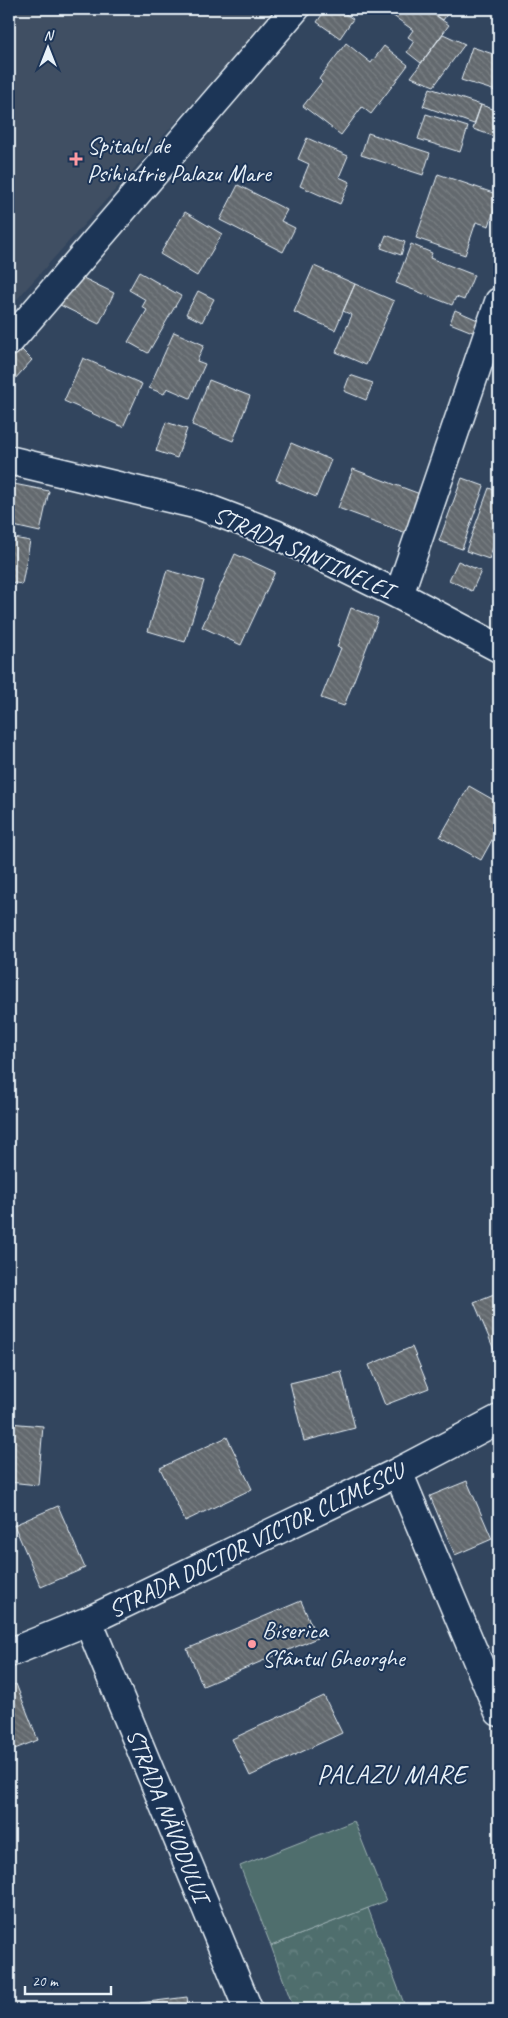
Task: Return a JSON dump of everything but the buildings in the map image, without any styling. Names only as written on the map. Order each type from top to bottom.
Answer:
[{"type":"street","points":[[9,342],[295,9]]},
{"type":"street","points":[[399,595],[499,302]]},
{"type":"street","name":"STRADA SANTINELEI","points":[[9,460],[198,505],[275,534],[399,595],[499,648]]},
{"type":"street","name":"STRADA DOCTOR VICTOR CLIMESCU","points":[[9,1654],[88,1621],[398,1472],[499,1418]]},
{"type":"street","points":[[398,1472],[499,1712]]},
{"type":"street","name":"STRADA NĂVODULUI","points":[[88,1621],[248,2009]]},
{"type":"shaded area","name":"Spitalul de Psihiatrie Palazu Mare","points":[[9,9],[277,9],[9,308]]},
{"type":"green space","points":[[354,1821],[386,1901],[271,1946],[240,1866]]},
{"type":"green space","points":[[368,1908],[406,2009],[294,2009],[271,1946]]},
{"type":"place","name":"Spitalul de Psihiatrie Palazu Mare","points":[[76,159]]},
{"type":"place","name":"Biserica Sfântul Gheorghe","points":[[252,1644]]},
{"type":"district","name":"PALAZU MARE","points":[[392,1774]]}]
